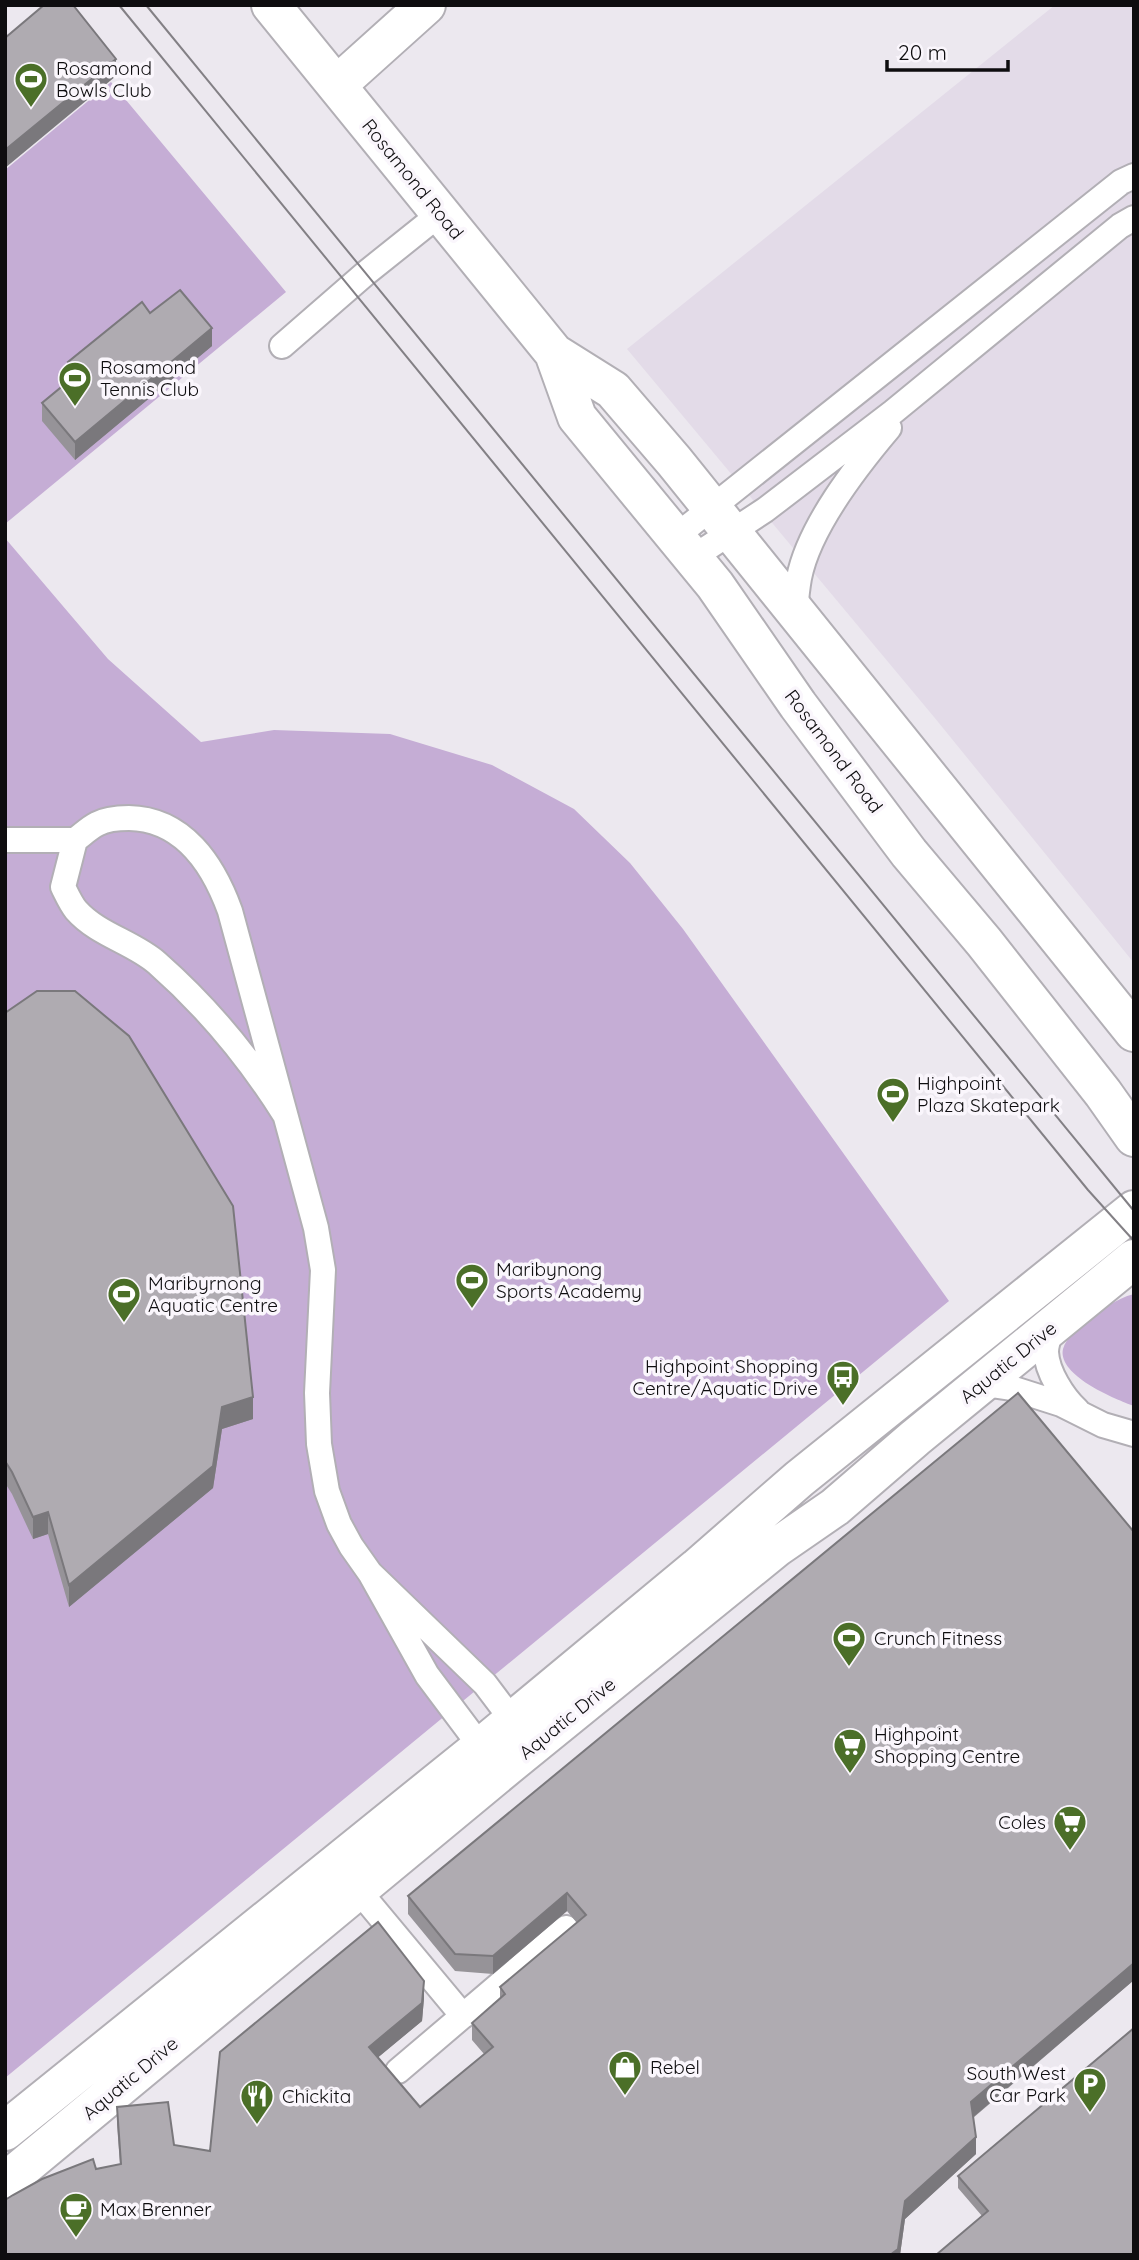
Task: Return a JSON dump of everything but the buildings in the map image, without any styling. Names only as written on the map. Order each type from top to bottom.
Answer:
[{"type":"street","name":"Rosamond Road","points":[[271,5],[554,353],[578,417],[715,585],[798,705],[909,853],[1094,1082],[1134,1138]]},
{"type":"street","points":[[337,85],[426,5]]},
{"type":"street","name":"Rosamond Road","points":[[554,353],[613,390],[722,520],[1134,1032]]},
{"type":"street","name":"Aquatic Drive","points":[[5,2131],[513,1721],[799,1479],[1134,1210]]},
{"type":"street","name":"Aquatic Drive","points":[[5,2182],[517,1758],[768,1554],[835,1507],[1134,1259]]},
{"type":"lane","points":[[684,548],[722,520],[1121,182],[1134,176]]},
{"type":"lane","points":[[282,346],[441,213]]},
{"type":"lane","points":[[722,520],[765,510],[926,385],[1120,226],[1134,218]]},
{"type":"lane","points":[[795,611],[799,576],[831,506],[868,453],[926,385]]},
{"type":"lane","points":[[5,840],[75,840],[98,823],[119,818],[148,819],[170,828],[192,846],[221,887],[230,911],[316,1228],[323,1270],[317,1393],[319,1444],[327,1491],[339,1524],[370,1573],[427,1675],[481,1747],[517,1758],[513,1721],[469,1667],[370,1573]]},
{"type":"lane","points":[[75,840],[63,887],[75,909],[94,926],[155,961],[188,993],[259,1073],[285,1115]]},
{"type":"lane","points":[[1053,1325],[1046,1349],[1052,1373],[1063,1394],[1081,1413]]},
{"type":"lane","points":[[973,1391],[997,1385],[1061,1404],[1103,1426],[1134,1434]]},
{"type":"lane","points":[[358,1890],[463,2016]]},
{"type":"lane","points":[[398,2071],[566,1928]]},
{"type":"shaded area","points":[[1055,5],[1134,5],[1134,963],[934,717],[627,349]]},
{"type":"shaded area","name":"Rosamond Tennis Club","points":[[111,82],[286,292],[5,524],[5,170]]},
{"type":"shaded area","name":"Maribynong Sports Academy","points":[[5,538],[108,659],[201,742],[274,730],[390,734],[492,765],[574,809],[630,863],[683,929],[949,1301],[5,2078]]},
{"type":"shaded area","points":[[1134,1294],[1134,1406],[1101,1392],[1078,1377],[1064,1359],[1063,1349],[1070,1337],[1099,1313]]},
{"type":"tram line","points":[[119,5],[1088,1190],[1134,1241]]},
{"type":"tram line","points":[[146,5],[1134,1211]]},
{"type":"place","name":"Rosamond Bowls Club","points":[[31,109]]},
{"type":"place","name":"Rosamond Tennis Club","points":[[75,408]]},
{"type":"place","name":"Highpoint Plaza Skatepark","points":[[893,1124]]},
{"type":"place","name":"Maribynong Sports Academy","points":[[472,1310]]},
{"type":"place","name":"Maribyrnong Aquatic Centre","points":[[124,1324]]},
{"type":"place","name":"Highpoint Shopping Centre/Aquatic Drive","points":[[843,1407]]},
{"type":"place","name":"Crunch Fitness","points":[[849,1668]]},
{"type":"place","name":"Highpoint Shopping Centre","points":[[850,1775]]},
{"type":"place","name":"Coles","points":[[1070,1852]]},
{"type":"place","name":"Rebel","points":[[625,2097]]},
{"type":"place","name":"South West Car Park","points":[[1090,2114]]},
{"type":"place","name":"Chickita","points":[[257,2126]]},
{"type":"place","name":"Max Brenner","points":[[76,2239]]}]
